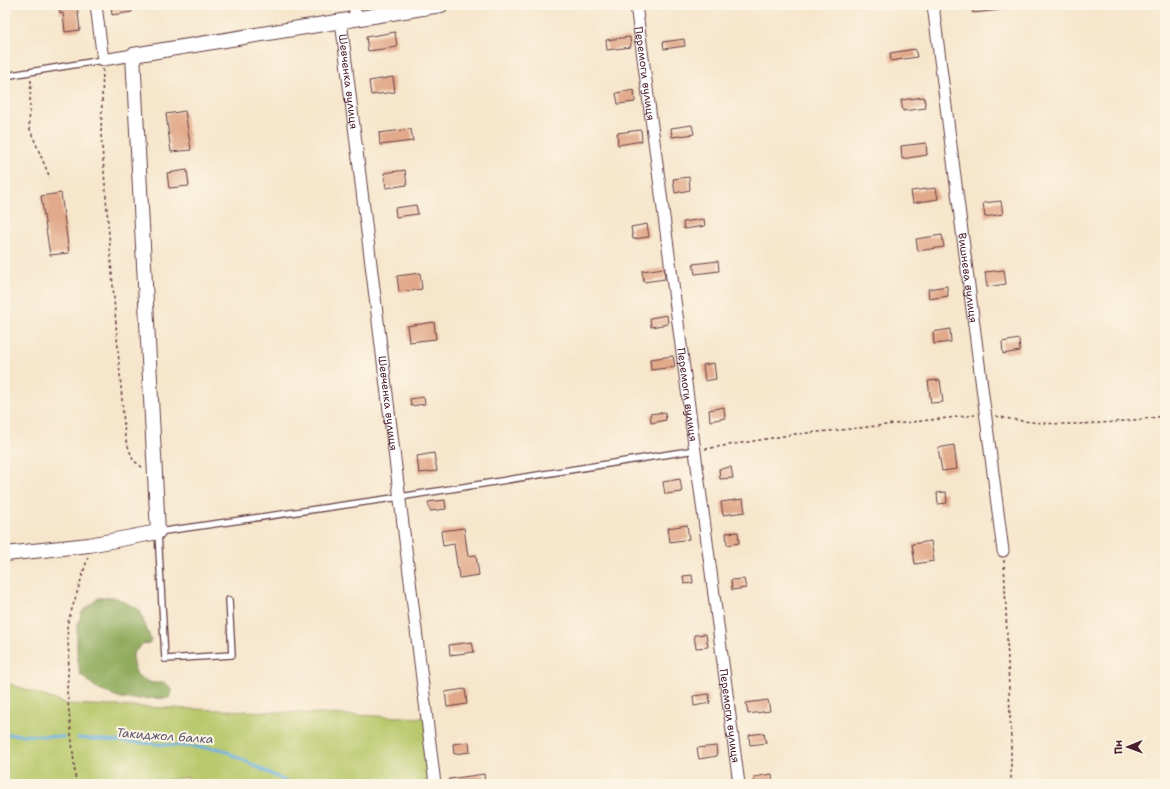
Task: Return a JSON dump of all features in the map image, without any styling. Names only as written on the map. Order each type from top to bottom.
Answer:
[{"type":"street","points":[[96,5],[103,60],[341,21],[355,12],[441,5]]},
{"type":"street","name":"Перемоги вулиця","points":[[636,5],[739,784]]},
{"type":"street","name":"Вишнева вулиця","points":[[933,5],[1004,551]]},
{"type":"street","name":"Шевченка вулиця","points":[[341,21],[435,784]]},
{"type":"street","points":[[5,554],[89,545],[158,532],[133,55]]},
{"type":"lane","points":[[5,76],[103,60]]},
{"type":"lane","points":[[229,600],[232,655],[165,659],[158,532],[400,497],[695,450]]},
{"type":"path","points":[[103,60],[101,134],[125,438],[133,460],[156,479]]},
{"type":"path","points":[[32,72],[29,127],[50,178]]},
{"type":"path","points":[[695,450],[796,434],[986,414],[1019,422],[1067,424],[1124,422],[1165,416]]},
{"type":"path","points":[[76,784],[67,691],[69,657],[68,625],[88,558],[89,545]]},
{"type":"path","points":[[1004,551],[1011,740],[1011,784]]},
{"type":"green space","points":[[115,597],[139,610],[151,640],[150,643],[143,644],[133,653],[133,665],[138,677],[152,683],[166,683],[172,689],[169,698],[124,699],[99,690],[80,674],[77,653],[77,628],[82,612],[98,598]]},
{"type":"green space","points":[[5,682],[66,704],[427,718],[435,784],[196,784],[187,777],[144,784],[5,784]]},
{"type":"building","points":[[59,5],[77,5],[80,30],[65,32],[63,13],[60,14]]},
{"type":"building","points":[[111,5],[131,5],[132,12],[112,15]]},
{"type":"building","points":[[972,5],[1000,5],[1001,10],[973,13]]},
{"type":"building","points":[[395,32],[397,47],[368,51],[366,37]]},
{"type":"building","points":[[630,37],[631,47],[607,50],[606,40]]},
{"type":"building","points":[[684,39],[685,46],[664,49],[663,42]]},
{"type":"building","points":[[915,49],[917,57],[891,61],[890,53]]},
{"type":"building","points":[[393,77],[395,92],[371,95],[369,81]]},
{"type":"building","points":[[634,90],[635,102],[618,104],[616,93]]},
{"type":"building","points":[[924,97],[926,108],[903,111],[901,100]]},
{"type":"building","points":[[185,111],[191,150],[171,152],[166,114]]},
{"type":"building","points":[[692,125],[694,134],[672,137],[671,128]]},
{"type":"building","points":[[411,129],[413,141],[380,145],[379,133]]},
{"type":"building","points":[[641,130],[642,141],[618,145],[617,133]]},
{"type":"building","points":[[926,143],[927,155],[902,159],[901,146]]},
{"type":"building","points":[[187,170],[189,186],[169,188],[167,173]]},
{"type":"building","points":[[405,170],[407,185],[386,188],[384,173]]},
{"type":"building","points":[[689,177],[690,190],[675,193],[673,179]]},
{"type":"building","points":[[936,188],[938,199],[913,203],[911,191]]},
{"type":"building","points":[[61,193],[69,253],[50,255],[41,196]]},
{"type":"building","points":[[1001,201],[1003,214],[985,217],[983,203]]},
{"type":"building","points":[[416,205],[418,214],[396,217],[395,208]]},
{"type":"building","points":[[704,219],[705,226],[684,229],[683,222]]},
{"type":"building","points":[[647,224],[649,237],[633,239],[631,227]]},
{"type":"building","points":[[942,235],[944,247],[918,251],[916,239]]},
{"type":"building","points":[[718,261],[719,271],[695,274],[693,264]]},
{"type":"building","points":[[664,268],[665,279],[644,282],[642,271]]},
{"type":"building","points":[[1004,270],[1006,284],[987,287],[985,272]]},
{"type":"building","points":[[420,273],[422,289],[399,292],[397,276]]},
{"type":"building","points":[[947,286],[948,296],[929,299],[928,289]]},
{"type":"building","points":[[667,315],[668,324],[651,327],[650,318]]},
{"type":"building","points":[[434,322],[436,339],[409,342],[407,326]]},
{"type":"building","points":[[950,329],[951,342],[934,344],[933,332]]},
{"type":"building","points":[[1019,339],[1020,351],[1003,354],[1002,342]]},
{"type":"building","points":[[673,356],[675,367],[651,370],[650,359]]},
{"type":"building","points":[[714,363],[716,379],[705,381],[703,365]]},
{"type":"building","points":[[940,380],[943,402],[931,403],[928,381]]},
{"type":"building","points":[[424,397],[425,404],[411,406],[410,399]]},
{"type":"building","points":[[724,407],[725,418],[710,421],[709,410]]},
{"type":"building","points":[[665,412],[666,420],[651,423],[650,414]]},
{"type":"building","points":[[954,445],[957,469],[942,471],[938,448]]},
{"type":"building","points":[[434,453],[437,471],[419,473],[417,456]]},
{"type":"building","points":[[731,467],[733,478],[720,479],[719,469]]},
{"type":"building","points":[[680,479],[682,492],[665,494],[663,482]]},
{"type":"building","points":[[946,492],[947,503],[938,504],[937,493]]},
{"type":"building","points":[[743,499],[745,512],[723,515],[721,502]]},
{"type":"building","points":[[445,500],[446,509],[430,511],[428,502]]},
{"type":"building","points":[[687,525],[689,539],[670,542],[668,528]]},
{"type":"building","points":[[464,528],[468,556],[476,555],[479,575],[459,578],[454,544],[443,546],[441,531]]},
{"type":"building","points":[[738,532],[739,543],[727,545],[726,533]]},
{"type":"building","points":[[931,541],[934,561],[915,564],[912,544]]},
{"type":"building","points":[[692,575],[693,583],[684,584],[683,576]]},
{"type":"building","points":[[744,579],[746,588],[732,590],[731,580]]},
{"type":"building","points":[[706,634],[708,647],[696,648],[694,635]]},
{"type":"building","points":[[472,642],[474,652],[450,655],[449,645]]},
{"type":"building","points":[[465,689],[467,704],[447,707],[445,692]]},
{"type":"building","points":[[709,694],[710,703],[694,706],[693,696]]},
{"type":"building","points":[[768,700],[770,711],[748,714],[746,703]]},
{"type":"building","points":[[764,733],[766,743],[750,745],[749,735]]},
{"type":"building","points":[[469,742],[470,752],[454,754],[453,744]]},
{"type":"building","points":[[716,746],[717,756],[699,759],[697,748]]},
{"type":"building","points":[[484,774],[485,784],[450,784],[449,779]]},
{"type":"building","points":[[772,774],[773,784],[755,784],[754,777]]},
{"type":"waterway","name":"Такиджол балка","points":[[5,734],[64,737]]},
{"type":"waterway","name":"Такиджол балка","points":[[78,738],[221,749],[291,784]]}]
